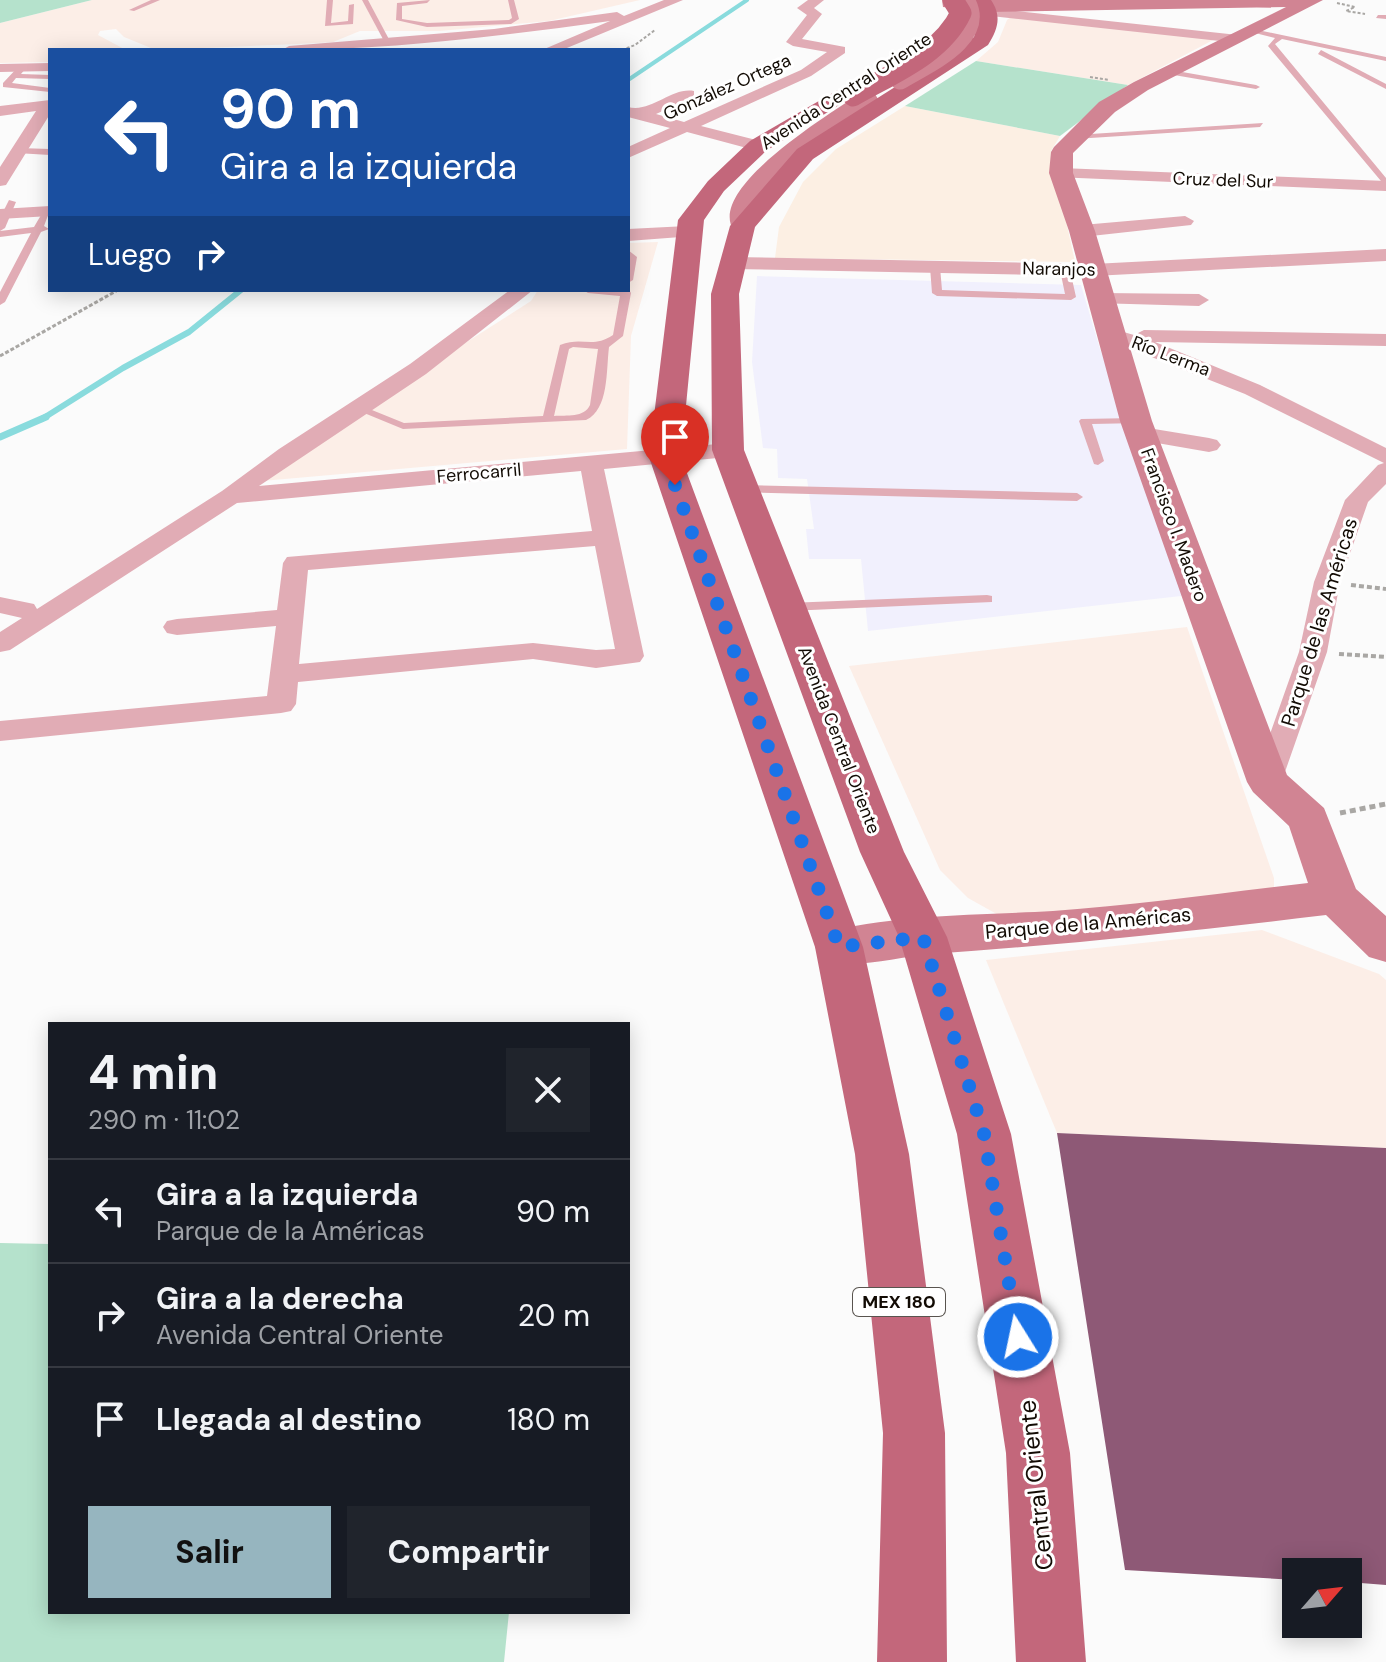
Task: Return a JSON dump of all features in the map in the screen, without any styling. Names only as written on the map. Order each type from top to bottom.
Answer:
[{"type":"main road","name":"Avenida Central Oriente","points":[[839,947],[665,457],[687,232],[691,220],[716,186],[752,152],[939,31],[964,3],[988,25],[981,41],[805,154],[743,226],[725,294],[728,450],[882,852],[923,937]]},
{"type":"main road","points":[[752,152],[860,98]]},
{"type":"main road","name":"Central Oriente","points":[[923,937],[984,1134],[1038,1453],[1051,1662]]},
{"type":"main road","name":"MEX 180","points":[[839,947],[882,1154],[914,1433],[912,1662]]},
{"type":"street","name":"González Ortega","points":[[630,152],[806,73],[840,50],[793,42],[815,14],[804,8],[817,0]]},
{"type":"street","points":[[553,48],[654,1],[674,2]]},
{"type":"street","points":[[964,3],[1319,1]]},
{"type":"street","points":[[1061,173],[1062,152],[1107,107],[1171,72],[1319,1]]},
{"type":"street","points":[[535,48],[674,2]]},
{"type":"street","points":[[964,3],[1246,35]]},
{"type":"street","points":[[743,226],[741,209],[746,197],[785,158],[860,98],[968,32],[973,19],[970,6],[964,3]]},
{"type":"street","points":[[314,48],[351,45],[388,47],[426,30],[557,26],[617,16]]},
{"type":"street","points":[[557,26],[582,33]]},
{"type":"street","points":[[12,71],[48,67]]},
{"type":"street","points":[[633,114],[689,94]]},
{"type":"street","points":[[0,111],[48,100]]},
{"type":"street","points":[[0,181],[48,102]]},
{"type":"street","points":[[633,114],[687,127],[752,152]]},
{"type":"street","name":"Cruz del Sur","points":[[1061,173],[1386,185]]},
{"type":"street","name":"Francisco I. Madero","points":[[1061,173],[1082,231],[1087,279],[1113,335],[1139,428],[1268,782],[1309,819],[1336,897]]},
{"type":"street","points":[[3,216],[48,213]]},
{"type":"street","points":[[1082,231],[1185,221]]},
{"type":"street","points":[[630,235],[687,232]]},
{"type":"street","name":"Naranjos","points":[[732,263],[935,267],[1087,279],[1386,255]]},
{"type":"street","points":[[1087,279],[1199,300]]},
{"type":"street","points":[[0,625],[12,608],[206,493],[255,457],[399,366],[481,307],[496,292]]},
{"type":"street","name":"Ferrocarril","points":[[0,644],[231,496],[287,454],[418,369],[520,292]]},
{"type":"street","name":"Río Lerma","points":[[1113,335],[1386,340]]},
{"type":"street","name":"Río Lerma","points":[[1113,335],[1201,367],[1299,409],[1386,457]]},
{"type":"street","points":[[1139,428],[1209,445]]},
{"type":"street","name":"Ferrocarril","points":[[206,493],[231,496],[728,450]]},
{"type":"street","points":[[284,674],[533,651],[596,659],[630,656],[591,463]]},
{"type":"street","name":"Parque de las Américas","points":[[1268,782],[1313,652],[1327,582],[1357,500],[1386,470]]},
{"type":"street","points":[[0,731],[281,704],[296,563],[606,537]]},
{"type":"street","points":[[177,627],[290,617]]},
{"type":"street","points":[[1336,897],[1386,944]]},
{"type":"street","name":"Parque de la Américas","points":[[839,947],[923,937],[1096,925],[1336,897]]},
{"type":"lane","points":[[132,10],[157,0]]},
{"type":"lane","points":[[426,30],[427,0],[399,4],[400,22],[426,30],[511,22],[516,19],[511,0]]},
{"type":"lane","points":[[352,5],[351,23],[326,23],[330,2],[352,5],[366,2],[388,47]]},
{"type":"lane","points":[[1246,35],[1280,37],[1386,59]]},
{"type":"lane","points":[[1280,37],[1271,44],[1386,185]]},
{"type":"lane","points":[[1310,45],[1386,87]]},
{"type":"lane","points":[[48,77],[12,71],[6,85],[48,100]]},
{"type":"lane","points":[[1171,72],[1256,87]]},
{"type":"lane","points":[[1075,137],[1260,125]]},
{"type":"lane","points":[[19,151],[48,152]]},
{"type":"lane","points":[[38,230],[48,215]]},
{"type":"lane","points":[[1,298],[48,215]]},
{"type":"lane","points":[[3,216],[38,230]]},
{"type":"lane","points":[[935,267],[937,293],[1071,297],[1087,279]]},
{"type":"lane","points":[[548,419],[564,347],[572,344],[604,346],[618,336],[626,292]]},
{"type":"lane","points":[[358,408],[403,426],[582,418],[592,413],[596,405],[604,346]]},
{"type":"lane","points":[[1098,461],[1085,421],[1139,428]]},
{"type":"lane","points":[[742,489],[1077,497]]},
{"type":"lane","points":[[788,607],[987,599]]},
{"type":"path","points":[[1319,1],[1355,7],[1346,11],[1382,17]]},
{"type":"path","points":[[0,356],[114,292]]},
{"type":"path","points":[[1313,652],[1386,657]]},
{"type":"path","points":[[1309,819],[1386,804]]},
{"type":"shaded area","points":[[92,0],[640,0],[549,21],[440,31],[360,31],[333,42],[297,44],[151,48],[124,37],[116,29],[100,31],[98,35],[122,48],[48,48],[48,62],[0,63],[0,23]]},
{"type":"shaded area","points":[[1012,16],[1215,39],[1128,85],[976,61],[998,42],[1007,20]]},
{"type":"shaded area","points":[[905,106],[1060,136],[1051,151],[1075,262],[775,258],[779,227],[803,182],[836,149]]},
{"type":"shaded area","points":[[658,242],[631,336],[627,449],[262,481],[305,445],[531,301],[537,292],[630,292],[630,243]]},
{"type":"shaded area","points":[[757,276],[1081,285],[1100,349],[1199,594],[868,631],[861,559],[809,559],[806,529],[814,529],[807,479],[778,478],[777,449],[763,448],[752,362]]},
{"type":"shaded area","points":[[1187,627],[1274,878],[1274,893],[1002,917],[968,898],[940,870],[849,666]]},
{"type":"shaded area","points":[[1262,930],[1379,974],[1386,980],[1386,1148],[1057,1133],[986,960]]},
{"type":"green space","points":[[0,0],[92,0],[0,23]]},
{"type":"green space","points":[[976,61],[1128,85],[1060,136],[905,106]]},
{"type":"green space","points":[[0,1243],[48,1244],[48,1614],[509,1614],[504,1662],[0,1662]]},
{"type":"building","points":[[1057,1133],[1386,1148],[1386,1585],[1362,1583],[1362,1558],[1282,1558],[1282,1579],[1125,1570]]},
{"type":"waterway","points":[[630,79],[747,0]]},
{"type":"waterway","points":[[43,418],[123,368],[189,332],[239,292]]},
{"type":"waterway","points":[[0,437],[43,418]]},
{"type":"route","points":[[675,485],[839,947],[923,937],[984,1134],[1018,1337]]}]
